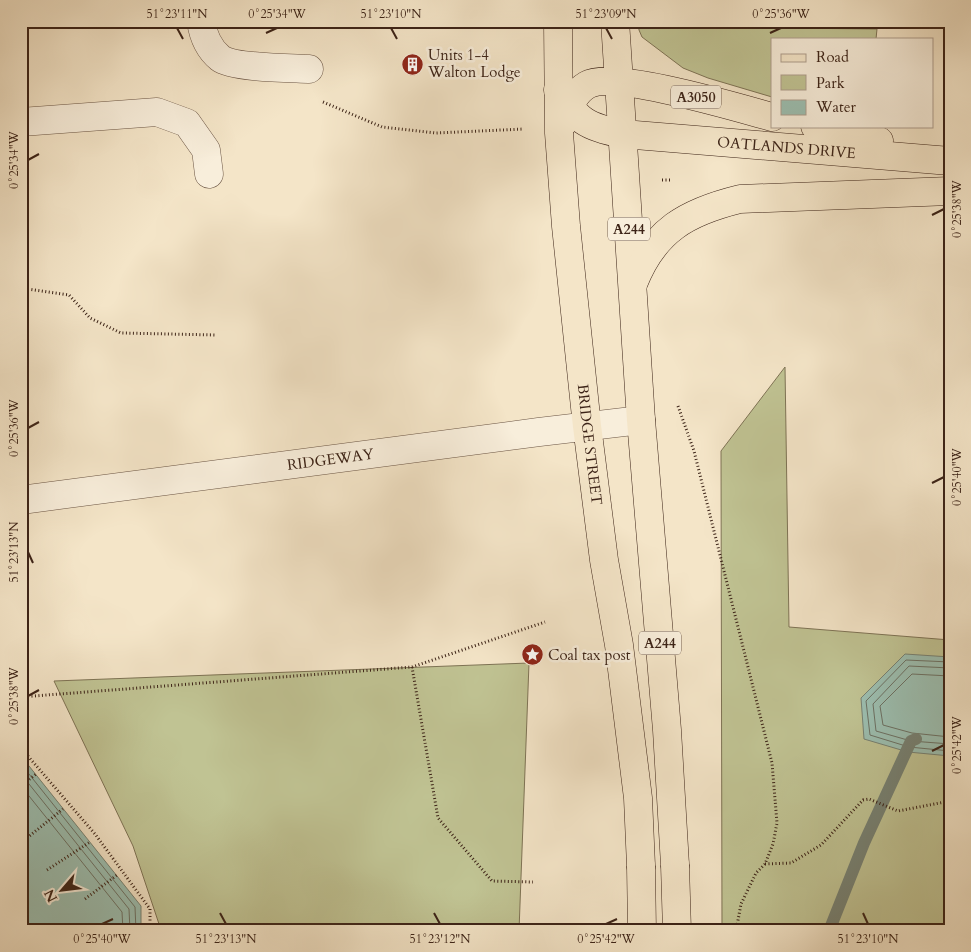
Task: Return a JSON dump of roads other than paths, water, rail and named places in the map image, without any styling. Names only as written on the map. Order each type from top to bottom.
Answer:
[{"type":"main road","name":"BRIDGE STREET","points":[[558,21],[563,98],[559,133],[566,226],[587,426],[604,560],[619,646],[638,798],[642,931]]},
{"type":"main road","name":"A244","points":[[614,21],[641,420],[667,730],[677,931]]},
{"type":"main road","name":"A3050","points":[[563,98],[576,95],[588,84],[619,82]]},
{"type":"main road","name":"OATLANDS DRIVE","points":[[619,82],[659,88],[771,116]]},
{"type":"main road","name":"OATLANDS DRIVE","points":[[563,98],[577,116],[589,125],[600,130],[623,134],[950,159]]},
{"type":"main road","name":"OATLANDS DRIVE","points":[[823,128],[950,159]]},
{"type":"main road","points":[[632,285],[649,251],[668,232],[687,217],[713,206],[740,199],[950,191]]},
{"type":"street","points":[[201,21],[206,42],[221,59],[240,65],[309,69]]},
{"type":"street","points":[[21,122],[157,112],[187,123],[206,150],[209,174]]},
{"type":"street","name":"RIDGEWAY","points":[[21,500],[641,420]]},
{"type":"water","points":[[905,654],[950,657],[950,756],[908,752],[864,739],[861,698]]},
{"type":"water","points":[[21,756],[141,906],[141,931],[21,931]]},
{"type":"waterway","points":[[829,931],[864,843],[911,741],[916,739]]},
{"type":"place","name":"Units 1-4 Walton Lodge","points":[[412,64]]},
{"type":"place","name":"Coal tax post","points":[[532,655]]}]
